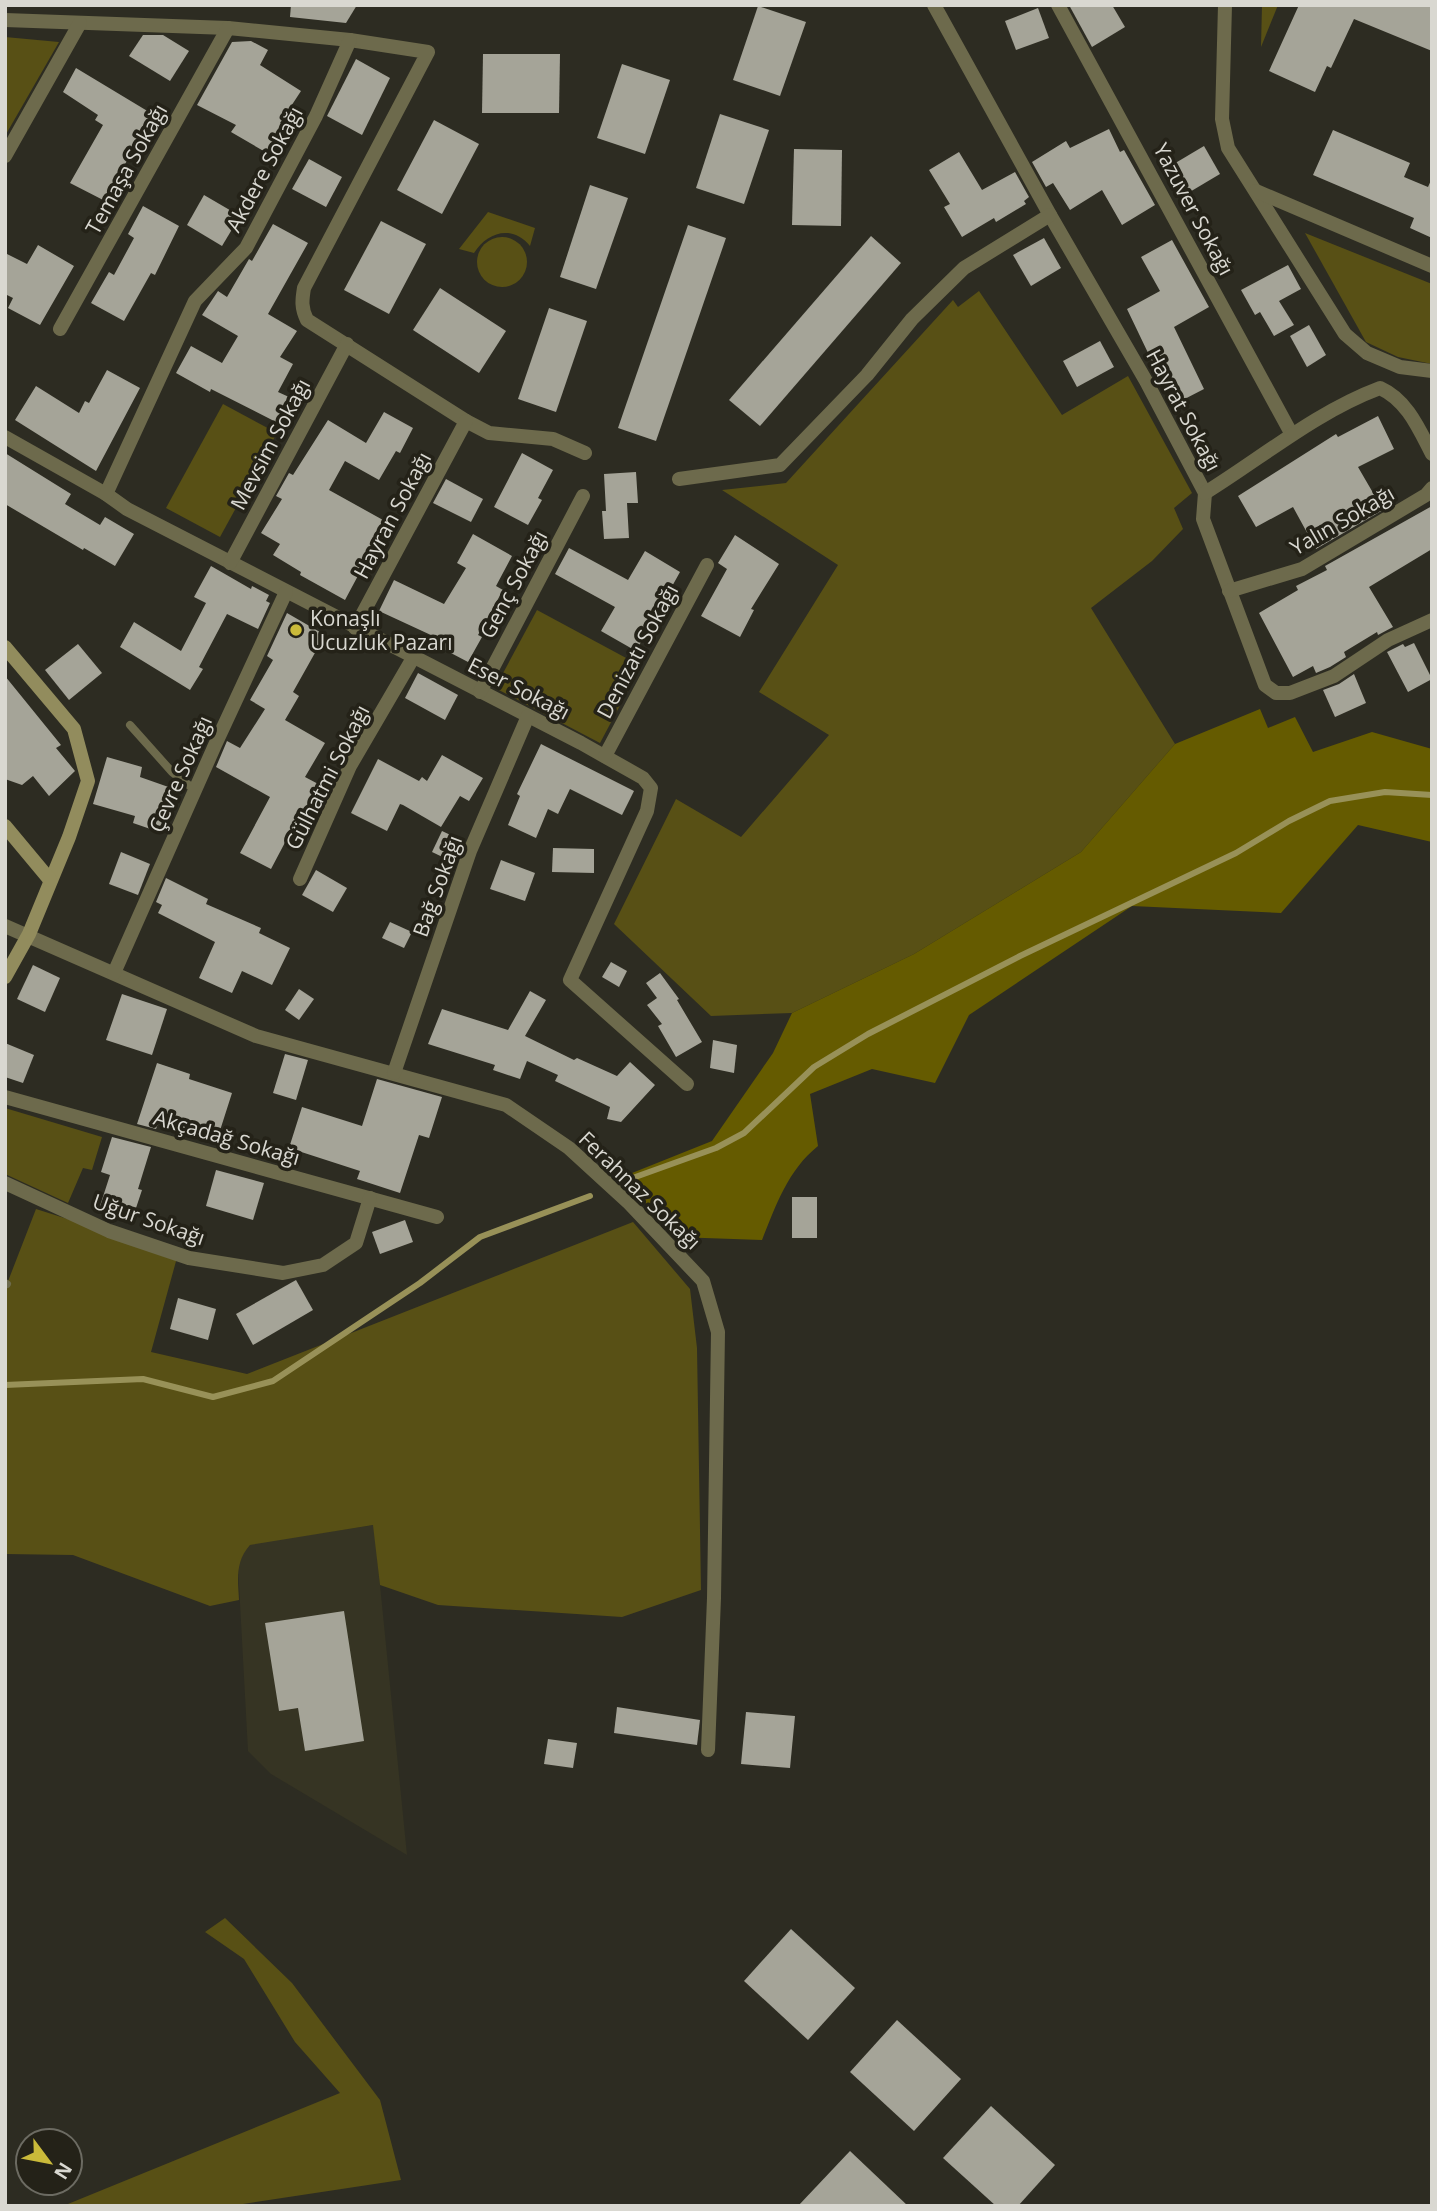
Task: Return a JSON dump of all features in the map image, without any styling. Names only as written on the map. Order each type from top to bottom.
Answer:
[{"type":"street","name":"Hayrat Sokağı","points":[[934,5],[1146,381],[1205,493],[1203,519],[1265,685],[1276,692],[1290,693],[1334,676],[1388,640],[1432,620]]},
{"type":"street","name":"Yazuver Sokağı","points":[[1058,5],[1292,433]]},
{"type":"street","points":[[1225,5],[1222,119],[1228,148],[1345,334],[1367,353],[1400,367],[1432,371]]},
{"type":"street","points":[[5,20],[228,28],[350,40],[428,52],[304,288],[301,303],[307,320],[489,433],[553,439],[585,453]]},
{"type":"street","points":[[5,156],[80,23]]},
{"type":"street","name":"Temaşa Sokağı","points":[[60,329],[228,28]]},
{"type":"street","name":"Akdere Sokağı","points":[[106,494],[195,301],[246,248],[316,117],[350,40]]},
{"type":"street","points":[[1256,191],[1432,266]]},
{"type":"street","points":[[679,479],[780,465],[867,374],[912,318],[964,268],[1050,215]]},
{"type":"street","name":"Mevsim Sokağı","points":[[230,563],[347,344]]},
{"type":"street","points":[[1205,493],[1245,468],[1292,433],[1380,388],[1392,394],[1412,416],[1432,454]]},
{"type":"street","name":"Hayran Sokağı","points":[[355,628],[466,421]]},
{"type":"street","name":"Eser Sokağı","points":[[5,437],[106,494],[127,509],[643,778],[651,788],[647,811],[570,981],[687,1084]]},
{"type":"street","name":"Yalın Sokağı","points":[[1229,592],[1303,569],[1426,495],[1432,488]]},
{"type":"street","name":"Genç Sokağı","points":[[480,692],[583,496]]},
{"type":"street","name":"Denizatı Sokağı","points":[[605,756],[707,565]]},
{"type":"street","name":"Çevre Sokağı","points":[[114,973],[286,592]]},
{"type":"street","points":[[5,647],[74,729],[88,781],[69,837],[29,934],[5,977]]},
{"type":"street","name":"Gülhatmi Sokağı","points":[[300,879],[350,766],[413,658]]},
{"type":"street","name":"Bağ Sokağı","points":[[394,1073],[470,851],[528,716]]},
{"type":"street","points":[[5,826],[50,880]]},
{"type":"street","name":"Ferahnaz Sokağı","points":[[5,926],[29,934],[256,1036],[506,1105],[569,1148],[628,1202],[703,1281],[718,1332],[708,1750]]},
{"type":"street","name":"Akçadağ Sokağı","points":[[5,1097],[437,1217]]},
{"type":"street","name":"Uğur Sokağı","points":[[5,1183],[109,1231],[189,1258],[283,1273],[323,1265],[356,1243],[370,1198]]},
{"type":"lane","points":[[130,725],[145,738],[172,772],[195,790]]},
{"type":"shaded area","points":[[1262,5],[1278,5],[1261,47]]},
{"type":"shaded area","points":[[5,37],[59,42],[5,136]]},
{"type":"shaded area","points":[[488,212],[535,228],[530,246],[515,235],[500,233],[486,240],[474,253],[459,249]]},
{"type":"shaded area","points":[[1305,233],[1432,284],[1432,364],[1398,357],[1366,342]]},
{"type":"shaded area","points":[[502,237],[520,244],[527,262],[520,280],[502,287],[484,280],[477,262],[484,244]]},
{"type":"shaded area","points":[[979,291],[1062,415],[1128,376],[1192,493],[1174,508],[1183,529],[1152,561],[1091,608],[1175,744],[1081,852],[914,954],[792,1013],[711,1016],[614,924],[676,799],[741,837],[829,735],[759,692],[838,565],[722,490],[786,483],[953,300],[958,307]]},
{"type":"shaded area","points":[[223,404],[277,433],[220,537],[166,508]]},
{"type":"shaded area","points":[[537,610],[641,666],[600,743],[495,688]]},
{"type":"shaded area","points":[[1260,709],[1268,728],[1295,717],[1313,752],[1372,732],[1432,749],[1432,842],[1358,825],[1281,913],[1132,906],[969,1015],[935,1083],[872,1069],[810,1094],[818,1146],[791,1177],[762,1240],[676,1237],[634,1190],[632,1173],[712,1141],[773,1053],[792,1013],[914,954],[1081,852],[1175,744]]},
{"type":"shaded area","points":[[5,1108],[102,1137],[92,1170],[83,1168],[68,1203],[5,1174]]},
{"type":"shaded area","points":[[36,1209],[178,1254],[151,1352],[247,1374],[633,1222],[690,1289],[697,1348],[701,1590],[622,1617],[438,1605],[380,1585],[373,1525],[250,1545],[240,1564],[239,1600],[210,1606],[73,1555],[5,1554],[5,1289]]},
{"type":"shaded area","points":[[374,1525],[407,1855],[271,1774],[248,1751],[238,1566],[243,1553],[250,1545],[261,1542]]},
{"type":"shaded area","points":[[225,1918],[292,1983],[380,2100],[401,2180],[230,2206],[63,2206],[340,2093],[295,2042],[244,1959],[205,1932]]},
{"type":"building","points":[[291,5],[357,5],[346,23],[290,17]]},
{"type":"building","points":[[1069,5],[1112,5],[1125,27],[1092,47]]},
{"type":"building","points":[[1299,5],[1432,5],[1432,51],[1354,19],[1331,68],[1327,66],[1315,92],[1269,71]]},
{"type":"building","points":[[758,6],[806,22],[780,96],[733,80]]},
{"type":"building","points":[[1038,8],[1049,38],[1016,50],[1005,21]]},
{"type":"building","points":[[143,35],[163,35],[189,51],[170,81],[129,56]]},
{"type":"building","points":[[251,41],[268,50],[260,65],[301,91],[280,123],[283,125],[267,153],[231,132],[236,125],[197,105],[232,42]]},
{"type":"building","points":[[483,54],[560,54],[559,113],[482,113]]},
{"type":"building","points":[[356,59],[390,78],[362,135],[327,116]]},
{"type":"building","points":[[622,64],[670,80],[645,154],[597,138]]},
{"type":"building","points":[[76,68],[154,115],[118,176],[120,177],[107,202],[70,183],[103,125],[95,120],[98,115],[63,92]]},
{"type":"building","points":[[720,114],[769,130],[744,204],[696,188]]},
{"type":"building","points":[[434,120],[479,144],[442,214],[397,190]]},
{"type":"building","points":[[1109,129],[1120,152],[1124,150],[1155,205],[1122,225],[1102,190],[1070,210],[1053,183],[1046,187],[1032,162],[1066,141],[1070,148]]},
{"type":"building","points":[[1333,130],[1410,163],[1404,177],[1428,187],[1432,178],[1432,238],[1410,228],[1414,218],[1313,175]]},
{"type":"building","points":[[1204,146],[1220,174],[1188,193],[1172,165]]},
{"type":"building","points":[[794,149],[842,150],[841,226],[792,225]]},
{"type":"building","points":[[959,152],[982,190],[1015,172],[1029,197],[1024,201],[1026,204],[996,222],[994,218],[962,237],[944,207],[950,204],[929,170]]},
{"type":"building","points":[[309,159],[342,177],[326,207],[292,189]]},
{"type":"building","points":[[590,185],[628,198],[596,289],[560,277]]},
{"type":"building","points":[[204,195],[240,216],[222,246],[187,225]]},
{"type":"building","points":[[143,206],[179,226],[155,275],[151,273],[124,321],[91,303],[109,272],[114,275],[134,238],[128,234]]},
{"type":"building","points":[[381,221],[426,244],[389,314],[344,290]]},
{"type":"building","points":[[273,224],[308,243],[268,314],[297,331],[280,357],[293,364],[278,392],[289,397],[276,422],[211,389],[210,392],[176,373],[191,346],[222,363],[238,336],[202,315],[218,291],[227,297]]},
{"type":"building","points":[[688,225],[726,238],[656,441],[618,428]]},
{"type":"building","points":[[871,236],[901,263],[760,426],[729,400]]},
{"type":"building","points":[[1044,238],[1061,268],[1031,286],[1013,255]]},
{"type":"building","points":[[1172,240],[1209,307],[1174,327],[1204,389],[1173,405],[1127,309],[1160,291],[1141,257]]},
{"type":"building","points":[[38,245],[74,266],[40,325],[8,308],[13,298],[5,294],[5,253],[27,264]]},
{"type":"building","points":[[1288,265],[1301,289],[1279,301],[1294,325],[1274,336],[1260,312],[1255,315],[1241,290]]},
{"type":"building","points":[[440,288],[506,331],[479,373],[413,330]]},
{"type":"building","points":[[549,308],[587,321],[556,412],[518,399]]},
{"type":"building","points":[[1309,325],[1326,355],[1307,367],[1290,336]]},
{"type":"building","points":[[1100,341],[1114,367],[1077,387],[1063,361]]},
{"type":"building","points":[[107,370],[140,388],[96,471],[15,420],[36,386],[79,413],[85,401],[89,403]]},
{"type":"building","points":[[384,412],[413,428],[400,453],[396,451],[379,480],[345,461],[329,490],[392,525],[372,560],[368,557],[345,600],[300,575],[301,572],[273,555],[280,544],[261,533],[282,499],[276,496],[289,473],[293,475],[328,420],[366,443]]},
{"type":"building","points":[[1378,416],[1394,449],[1358,467],[1383,510],[1316,549],[1293,507],[1256,527],[1238,496],[1336,434],[1338,437]]},
{"type":"building","points":[[5,453],[71,494],[65,504],[100,525],[105,517],[134,534],[115,566],[5,504]]},
{"type":"building","points":[[522,453],[553,470],[538,498],[542,500],[528,525],[494,507]]},
{"type":"building","points":[[636,472],[638,503],[627,503],[629,538],[604,539],[604,474]]},
{"type":"building","points":[[446,479],[483,499],[471,522],[433,503]]},
{"type":"building","points":[[1432,506],[1432,549],[1369,587],[1393,627],[1378,635],[1377,632],[1344,652],[1346,657],[1330,667],[1316,673],[1313,666],[1293,677],[1259,613],[1298,590],[1296,586],[1327,570],[1325,566]]},
{"type":"building","points":[[473,534],[512,556],[496,586],[503,590],[478,635],[482,637],[468,662],[430,642],[433,636],[379,611],[394,580],[444,604],[466,568],[457,563]]},
{"type":"building","points":[[735,535],[779,564],[751,609],[754,610],[740,637],[701,616],[727,569],[718,563]]},
{"type":"building","points":[[569,548],[628,580],[645,551],[680,572],[636,651],[601,631],[615,607],[555,574]]},
{"type":"building","points":[[211,566],[251,589],[252,586],[269,595],[266,601],[270,603],[258,629],[227,614],[199,667],[203,669],[190,690],[120,647],[134,622],[181,651],[206,603],[194,597]]},
{"type":"building","points":[[287,613],[325,635],[293,692],[299,696],[285,720],[325,743],[305,777],[322,786],[304,818],[299,816],[271,869],[240,853],[270,797],[216,767],[227,741],[240,748],[265,709],[250,700],[273,660],[267,656]]},
{"type":"building","points":[[1414,643],[1432,679],[1408,692],[1387,652],[1403,644],[1405,647]]},
{"type":"building","points":[[78,644],[102,673],[69,700],[45,670]]},
{"type":"building","points":[[418,673],[458,695],[445,720],[405,698]]},
{"type":"building","points":[[1354,674],[1366,703],[1335,717],[1323,690]]},
{"type":"building","points":[[5,676],[61,745],[56,748],[75,771],[49,796],[33,776],[22,785],[5,779]]},
{"type":"building","points":[[541,744],[634,791],[622,815],[570,789],[558,814],[548,809],[536,838],[508,825],[520,796],[517,794]]},
{"type":"building","points":[[442,755],[483,778],[469,801],[460,796],[441,827],[400,804],[387,831],[351,813],[378,759],[419,781],[422,777],[427,781]]},
{"type":"building","points":[[107,757],[142,767],[140,777],[177,790],[162,833],[133,823],[135,816],[93,804]]},
{"type":"building","points":[[442,831],[461,840],[451,861],[432,852]]},
{"type":"building","points":[[553,848],[594,849],[594,873],[552,872]]},
{"type":"building","points":[[121,852],[150,864],[138,895],[109,884]]},
{"type":"building","points":[[501,860],[535,873],[525,901],[490,889]]},
{"type":"building","points":[[316,870],[347,888],[333,912],[302,895]]},
{"type":"building","points":[[166,878],[208,899],[206,904],[261,928],[259,933],[290,948],[272,985],[242,971],[232,993],[199,978],[215,942],[158,913],[162,905],[156,902]]},
{"type":"building","points":[[390,922],[412,932],[404,948],[382,938]]},
{"type":"building","points":[[611,962],[627,971],[619,987],[602,977]]},
{"type":"building","points":[[33,965],[60,978],[45,1012],[17,999]]},
{"type":"building","points":[[660,973],[679,999],[677,1000],[702,1042],[676,1057],[658,1026],[662,1024],[647,1005],[657,998],[646,983]]},
{"type":"building","points":[[299,989],[314,999],[299,1020],[285,1010]]},
{"type":"building","points":[[530,991],[546,1000],[525,1036],[574,1060],[577,1058],[617,1076],[630,1062],[655,1085],[621,1122],[607,1119],[610,1107],[555,1081],[558,1075],[527,1061],[520,1079],[493,1070],[495,1065],[428,1044],[442,1009],[508,1030]]},
{"type":"building","points":[[122,994],[167,1009],[152,1055],[106,1040]]},
{"type":"building","points":[[713,1040],[737,1045],[734,1073],[710,1068]]},
{"type":"building","points":[[5,1043],[34,1055],[23,1083],[5,1077]]},
{"type":"building","points":[[285,1054],[308,1060],[296,1100],[273,1093]]},
{"type":"building","points":[[157,1063],[190,1074],[189,1079],[232,1093],[216,1143],[158,1124],[156,1129],[137,1124]]},
{"type":"building","points":[[377,1079],[442,1097],[429,1138],[419,1135],[400,1193],[357,1179],[360,1171],[289,1148],[302,1107],[362,1126]]},
{"type":"building","points":[[112,1137],[151,1147],[138,1189],[142,1190],[133,1217],[100,1206],[110,1175],[101,1172]]},
{"type":"building","points":[[216,1170],[264,1183],[253,1220],[206,1206]]},
{"type":"building","points":[[792,1197],[817,1197],[817,1238],[792,1238]]},
{"type":"building","points":[[405,1220],[413,1242],[380,1254],[372,1232]]},
{"type":"building","points":[[296,1280],[313,1310],[253,1345],[236,1314]]},
{"type":"building","points":[[178,1298],[216,1309],[208,1340],[170,1329]]},
{"type":"building","points":[[344,1611],[364,1741],[305,1751],[298,1708],[279,1711],[265,1623]]},
{"type":"building","points":[[617,1707],[700,1720],[697,1745],[614,1733]]},
{"type":"building","points":[[746,1712],[795,1716],[790,1768],[741,1764]]},
{"type":"building","points":[[548,1739],[577,1743],[573,1768],[544,1764]]},
{"type":"building","points":[[791,1929],[855,1988],[808,2040],[744,1981]]},
{"type":"building","points":[[897,2020],[961,2079],[914,2131],[850,2072]]},
{"type":"building","points":[[991,2106],[1055,2165],[1018,2206],[996,2206],[943,2158]]},
{"type":"building","points":[[850,2151],[908,2206],[798,2206]]},
{"type":"waterway","points":[[627,1180],[716,1148],[744,1133],[814,1067],[868,1034],[1020,956],[1236,853],[1289,821],[1330,801],[1385,792],[1432,795]]},
{"type":"waterway","points":[[5,1385],[143,1379],[213,1397],[273,1381],[420,1283],[480,1237],[590,1196]]},
{"type":"place","name":"Konaşlı Ucuzluk Pazarı","points":[[296,630]]}]
